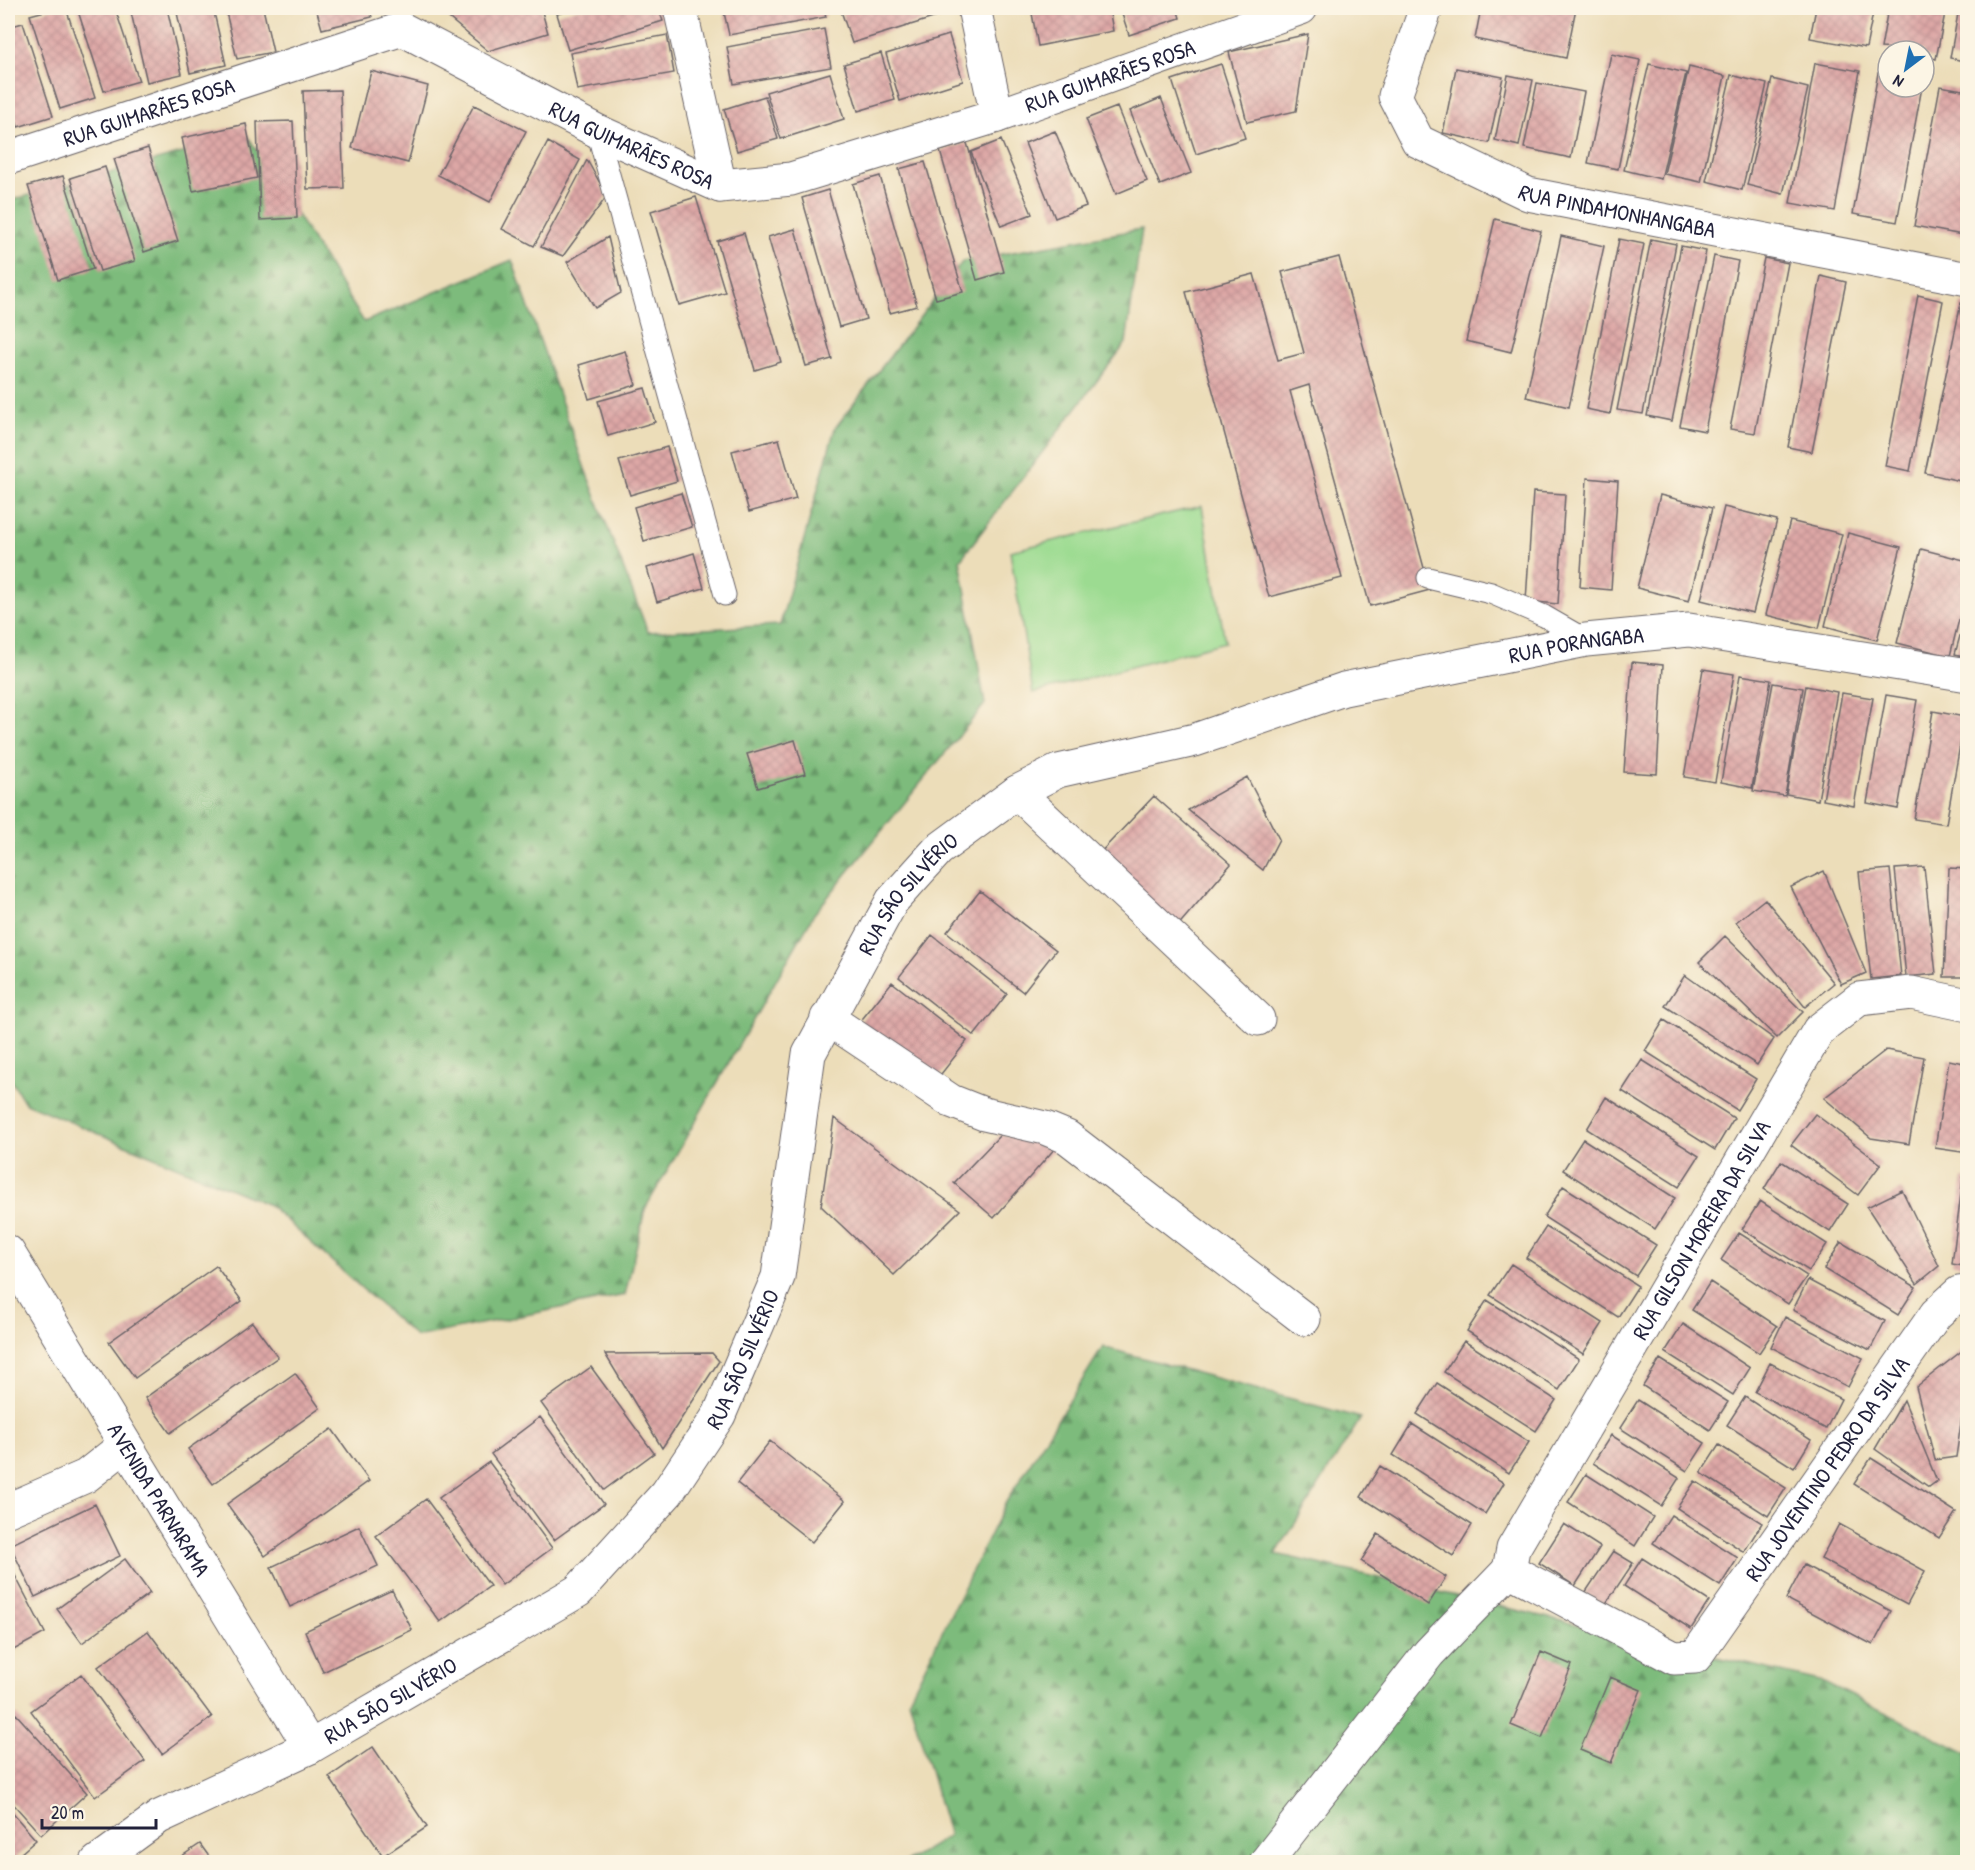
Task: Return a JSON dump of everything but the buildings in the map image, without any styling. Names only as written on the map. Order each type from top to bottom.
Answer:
[{"type":"street","points":[[680,8],[720,186]]},
{"type":"street","points":[[974,8],[997,116]]},
{"type":"street","name":"RUA GUIMARÃES ROSA","points":[[8,158],[399,18],[597,131],[720,186],[791,179],[997,116],[1301,8]]},
{"type":"street","name":"RUA PINDAMONHANGABA","points":[[1426,8],[1395,96],[1419,141],[1528,194],[1968,279]]},
{"type":"street","name":"RUA PORANGABA","points":[[1195,740],[1344,689],[1586,640],[1689,630],[1968,675]]},
{"type":"street","name":"RUA SÃO SILVÉRIO","points":[[97,1863],[159,1817],[309,1747],[578,1591],[668,1493],[719,1414],[778,1277],[808,1054],[892,901],[938,850],[1017,792],[1058,771],[1195,740]]},
{"type":"street","points":[[1017,792],[1257,1019]]},
{"type":"street","name":"RUA GILSON MOREIRA DA SILVA","points":[[1509,1570],[1514,1549],[1819,1030],[1858,999],[1911,993],[1968,1005]]},
{"type":"street","points":[[826,1018],[951,1101],[984,1114],[1045,1128],[1067,1137],[1304,1319]]},
{"type":"street","name":"AVENIDA PARNARAMA","points":[[8,1252],[309,1747]]},
{"type":"street","name":"RUA JOVENTINO PEDRO DA SILVA","points":[[1509,1570],[1674,1658],[1695,1657],[1936,1314],[1959,1293],[1968,1292]]},
{"type":"street","points":[[8,1510],[86,1476],[124,1446]]},
{"type":"street","points":[[1266,1863],[1429,1653],[1509,1570]]},
{"type":"lane","points":[[597,131],[725,595]]},
{"type":"lane","points":[[1428,579],[1491,593],[1544,616],[1586,640]]},
{"type":"green space","points":[[247,135],[364,322],[512,260],[585,469],[648,632],[780,625],[835,428],[963,261],[1142,229],[1126,343],[960,560],[985,704],[814,914],[645,1209],[625,1295],[416,1337],[269,1205],[25,1103],[8,1075],[8,201]]},
{"type":"green space","points":[[1202,506],[1225,642],[1033,693],[1010,551]]},
{"type":"green space","points":[[1103,1347],[1361,1418],[1276,1554],[1824,1682],[1967,1753],[1967,1862],[906,1862],[949,1836],[909,1699],[1006,1502]]}]
